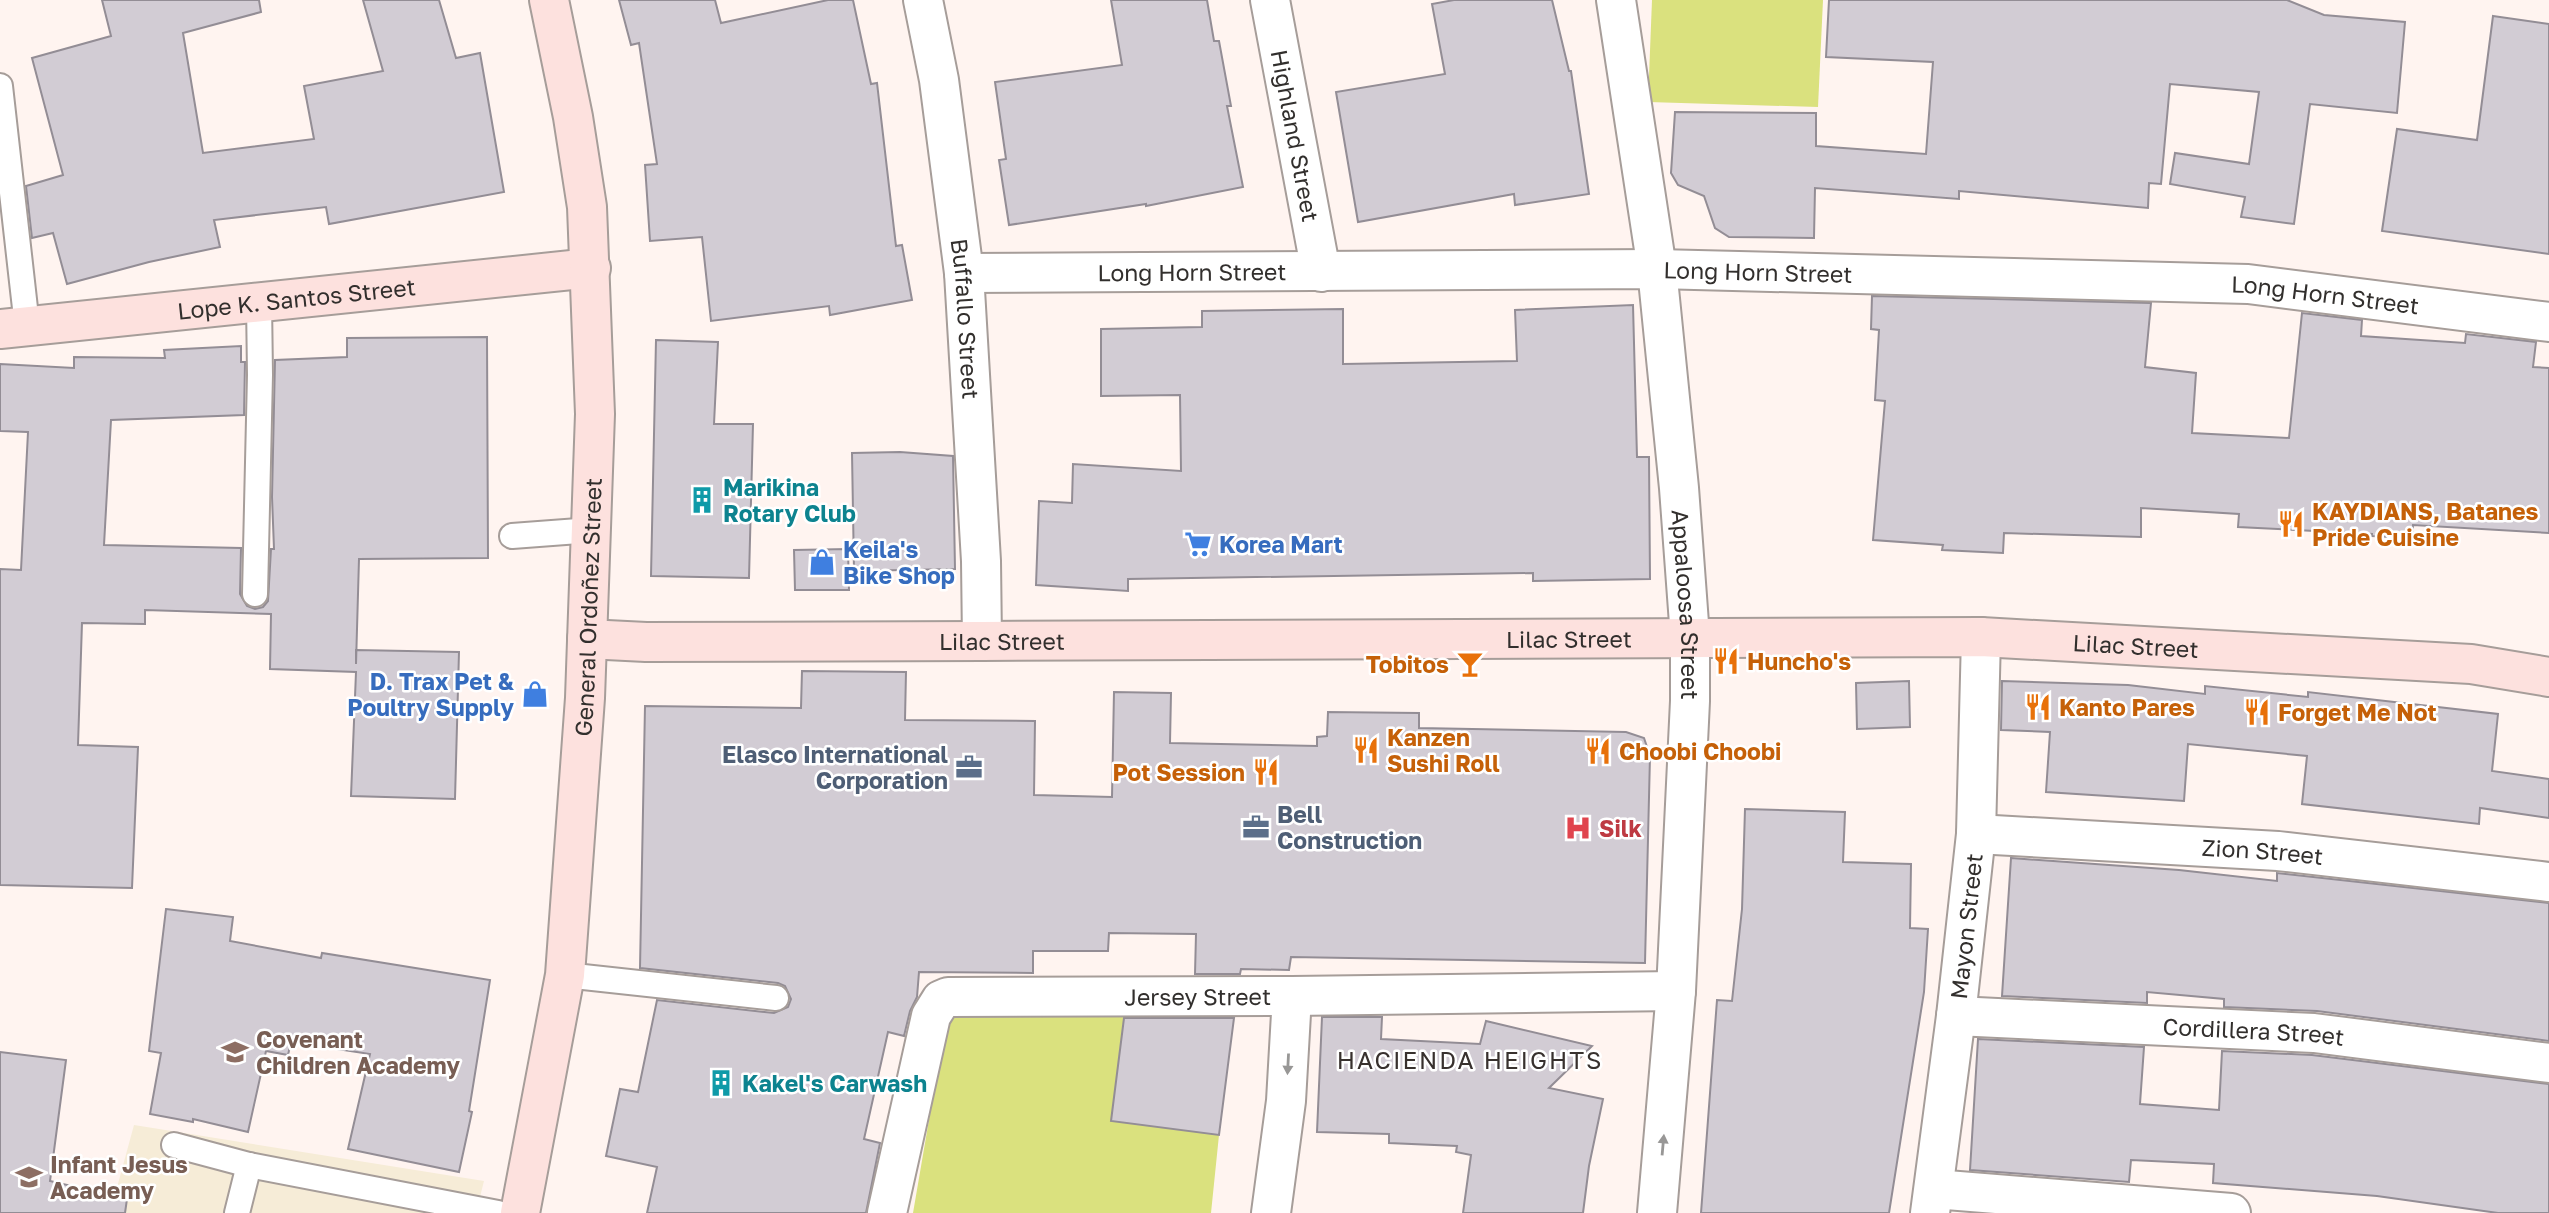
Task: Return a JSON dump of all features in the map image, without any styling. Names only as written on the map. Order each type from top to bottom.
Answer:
[{"type":"main road","name":"General Ordoñez Street","points":[[520,1213],[565,975],[577,835],[595,414],[587,207],[575,130],[549,0]]},
{"type":"main road","name":"Lope K. Santos Street","points":[[14,328],[591,268]]},
{"type":"main road","name":"Lilac Street","points":[[587,639],[646,642],[1981,637],[2471,664],[2549,677]]},
{"type":"street","name":"Buffallo Street","points":[[923,0],[939,80],[964,272],[981,561],[982,641]]},
{"type":"street","name":"Highland Street","points":[[1270,0],[1321,272]]},
{"type":"street","name":"Appaloosa Street","points":[[1616,0],[1657,270],[1679,488],[1690,637],[1690,701],[1676,991],[1657,1213]]},
{"type":"street","name":"Long Horn Street","points":[[964,272],[1657,270],[2248,284],[2549,322]]},
{"type":"street","name":"Mayon Street","points":[[1932,1201],[1976,834],[1981,637]]},
{"type":"street","name":"Zion Street","points":[[1976,834],[2278,850],[2549,882]]},
{"type":"street","name":"Jersey Street","points":[[887,1213],[923,1015],[948,997],[1676,991]]},
{"type":"street","points":[[1271,1213],[1286,1101],[1293,996]]},
{"type":"street","name":"Cordillera Street","points":[[1956,1016],[2314,1033],[2549,1063]]},
{"type":"street","points":[[1932,1201],[2231,1213]]},
{"type":"lane","points":[[0,86],[14,328]]},
{"type":"lane","points":[[255,594],[259,302]]},
{"type":"lane","points":[[512,536],[592,530]]},
{"type":"lane","points":[[565,975],[776,998]]},
{"type":"lane","points":[[174,1145],[248,1165],[498,1213]]},
{"type":"lane","points":[[237,1213],[248,1165]]},
{"type":"shaded area","points":[[134,1125],[484,1181],[476,1213],[110,1213]]},
{"type":"green space","points":[[1652,0],[1823,0],[1818,107],[1648,102]]},
{"type":"green space","points":[[961,1007],[1125,1007],[1111,1121],[1219,1135],[1211,1213],[913,1213],[942,1044],[948,1021]]},
{"type":"building","points":[[102,0],[259,0],[261,12],[183,33],[203,153],[314,139],[304,86],[383,71],[363,0],[439,0],[456,58],[480,53],[504,192],[329,224],[326,207],[214,220],[220,247],[149,262],[67,284],[53,233],[32,238],[26,186],[63,175],[32,58],[111,36]]},
{"type":"building","points":[[619,0],[715,0],[721,23],[828,0],[853,0],[871,84],[877,83],[896,246],[902,245],[912,300],[830,315],[829,306],[711,321],[702,237],[650,241],[645,165],[657,164],[639,43],[631,45]]},
{"type":"building","points":[[1111,0],[1207,0],[1214,41],[1219,41],[1231,106],[1227,106],[1243,187],[1146,206],[1009,225],[999,160],[1006,159],[995,82],[1122,65]]},
{"type":"building","points":[[1454,0],[1552,0],[1571,71],[1589,194],[1515,205],[1514,194],[1358,222],[1336,92],[1445,74],[1432,4]]},
{"type":"building","points":[[1829,0],[2287,0],[2324,15],[2405,22],[2397,113],[2310,104],[2294,224],[2241,217],[2245,197],[2170,184],[2175,153],[2249,164],[2259,92],[2170,84],[2161,184],[2149,183],[2148,208],[1959,191],[1959,199],[1815,188],[1814,238],[1729,237],[1715,228],[1704,196],[1678,185],[1671,173],[1675,112],[1816,113],[1816,146],[1926,154],[1933,62],[1826,57]]},
{"type":"building","points":[[2493,16],[2549,24],[2549,254],[2382,231],[2397,129],[2477,140]]},
{"type":"building","points":[[1872,296],[2151,303],[2145,367],[2196,373],[2192,433],[2289,438],[2302,313],[2362,320],[2361,336],[2465,343],[2466,334],[2536,342],[2533,367],[2549,368],[2549,533],[2413,525],[2412,538],[2372,536],[2238,527],[2239,514],[2141,508],[2141,537],[2004,533],[2003,553],[1942,550],[1943,545],[1873,540],[1885,401],[1875,400],[1879,330],[1871,329]]},
{"type":"building","points":[[1633,305],[1637,457],[1649,457],[1650,579],[1533,581],[1533,573],[1128,579],[1128,591],[1036,585],[1039,501],[1072,503],[1073,464],[1181,471],[1180,395],[1101,396],[1101,329],[1202,327],[1202,311],[1343,309],[1343,364],[1517,361],[1515,310]]},
{"type":"building","points":[[487,337],[488,558],[359,559],[356,650],[459,652],[455,799],[351,796],[356,672],[270,669],[271,614],[145,610],[145,624],[82,623],[78,745],[138,747],[132,888],[0,885],[0,569],[21,570],[28,432],[0,431],[0,364],[74,368],[74,357],[165,358],[164,350],[241,346],[241,362],[245,362],[244,415],[111,420],[104,545],[241,548],[240,594],[247,606],[255,609],[263,607],[268,601],[271,549],[274,549],[272,497],[275,360],[347,357],[347,338]]},
{"type":"building","name":"Marikina Rotary Club","points":[[656,340],[718,342],[714,424],[753,424],[749,578],[651,576]]},
{"type":"building","points":[[900,452],[953,456],[955,569],[854,571],[852,453]]},
{"type":"building","points":[[848,549],[849,590],[795,590],[794,550]]},
{"type":"building","points":[[802,671],[906,672],[905,720],[1035,721],[1034,795],[1112,797],[1114,692],[1171,693],[1170,743],[1317,746],[1317,737],[1327,736],[1328,712],[1419,713],[1419,728],[1626,732],[1644,738],[1650,756],[1645,963],[1291,957],[1289,970],[1241,969],[1240,974],[1195,974],[1196,934],[1109,933],[1108,951],[1033,951],[1033,973],[919,972],[917,997],[910,1011],[904,1036],[888,1032],[864,1139],[880,1143],[866,1213],[647,1213],[657,1167],[606,1156],[620,1089],[638,1092],[657,1000],[774,1013],[788,1007],[791,999],[785,986],[778,983],[640,968],[645,706],[801,708]]},
{"type":"building","points":[[1909,681],[1910,727],[1857,729],[1856,683]]},
{"type":"building","points":[[2002,681],[2128,685],[2205,694],[2205,686],[2308,697],[2308,692],[2498,714],[2492,771],[2549,779],[2549,818],[2480,808],[2479,824],[2302,804],[2307,756],[2188,744],[2184,801],[2046,792],[2050,732],[2001,730]]},
{"type":"building","points":[[1745,809],[1845,812],[1843,862],[1911,864],[1910,928],[1928,929],[1924,992],[1889,1213],[1701,1213],[1717,1000],[1732,1001],[1742,909]]},
{"type":"building","points":[[2011,858],[2179,870],[2277,881],[2277,873],[2549,903],[2549,1041],[2317,1011],[2224,1007],[2224,999],[2147,992],[2147,1003],[2002,996]]},
{"type":"building","points":[[166,909],[233,917],[230,941],[321,958],[322,953],[490,980],[469,1111],[472,1112],[459,1172],[348,1149],[370,1054],[291,1042],[288,1055],[266,1051],[248,1132],[193,1119],[193,1122],[150,1114],[161,1053],[149,1051]]},
{"type":"building","points":[[1322,1017],[1382,1017],[1381,1039],[1480,1044],[1486,1021],[1592,1046],[1549,1088],[1603,1099],[1589,1166],[1583,1213],[1463,1213],[1471,1155],[1456,1152],[1457,1146],[1389,1143],[1389,1134],[1317,1132]]},
{"type":"building","points":[[1124,1018],[1234,1018],[1219,1135],[1111,1121]]},
{"type":"building","points":[[1978,1039],[2144,1047],[2140,1104],[2219,1110],[2222,1051],[2312,1055],[2549,1084],[2549,1213],[2498,1213],[2377,1196],[2213,1183],[2214,1164],[2131,1160],[2129,1182],[1970,1170]]},
{"type":"building","points":[[0,1052],[66,1060],[50,1181],[127,1199],[125,1213],[0,1213]]},
{"type":"place","name":"Marikina Rotary Club","points":[[702,500]]},
{"type":"place","name":"KAYDIANS, Batanes Pride Cuisine","points":[[2291,524]]},
{"type":"place","name":"Korea Mart","points":[[1198,544]]},
{"type":"place","name":"Keila's Bike Shop","points":[[822,562]]},
{"type":"place","name":"Huncho's","points":[[1726,661]]},
{"type":"place","name":"Tobitos","points":[[1470,664]]},
{"type":"place","name":"D. Trax Pet & Poultry Supply","points":[[535,694]]},
{"type":"place","name":"Kanto Pares","points":[[2038,707]]},
{"type":"place","name":"Forget Me Not","points":[[2257,712]]},
{"type":"place","name":"Kanzen Sushi Roll","points":[[1366,750]]},
{"type":"place","name":"Choobi Choobi","points":[[1598,751]]},
{"type":"place","name":"Elasco International Corporation","points":[[969,767]]},
{"type":"place","name":"Pot Session","points":[[1266,772]]},
{"type":"place","name":"Bell Construction","points":[[1256,827]]},
{"type":"place","name":"Silk","points":[[1578,828]]},
{"type":"place","name":"Covenant Children Academy","points":[[235,1052]]},
{"type":"place","name":"Kakel's Carwash","points":[[721,1083]]},
{"type":"place","name":"Infant Jesus Academy","points":[[29,1177]]},
{"type":"district","name":"HACIENDA HEIGHTS","points":[[1470,1059]]}]
